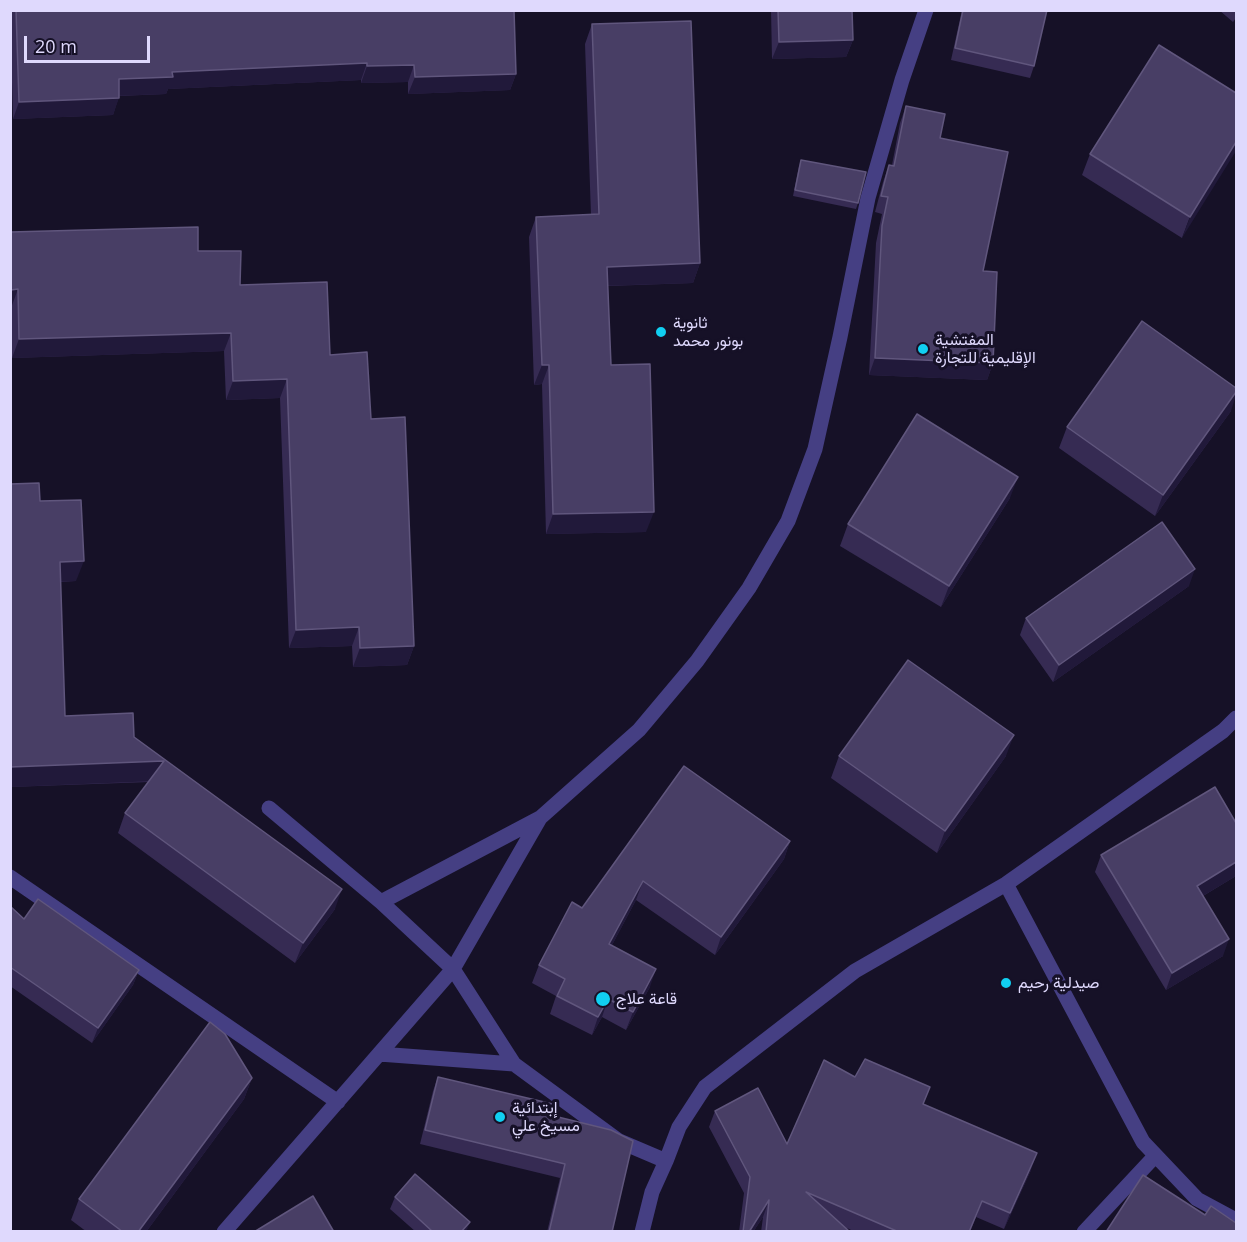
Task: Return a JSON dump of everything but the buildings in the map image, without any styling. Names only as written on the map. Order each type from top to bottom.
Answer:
[{"type":"street","points":[[381,902],[540,818],[639,730],[697,661],[749,588],[788,521],[815,449],[868,198],[902,80],[926,10]]},
{"type":"street","points":[[642,1232],[652,1192],[679,1127],[705,1087],[855,971],[1006,884],[1223,731],[1236,718]]},
{"type":"street","points":[[269,808],[381,902],[453,969],[514,1064],[619,1141],[666,1161]]},
{"type":"street","points":[[224,1232],[453,969],[540,818]]},
{"type":"street","points":[[10,877],[338,1102]]},
{"type":"street","points":[[1006,884],[1143,1143],[1197,1199],[1236,1220]]},
{"type":"street","points":[[379,1054],[514,1064]]},
{"type":"street","points":[[1084,1232],[1155,1156]]},
{"type":"place","name":"ثانوية بونور محمد","points":[[661,332]]},
{"type":"place","name":"المفتشية الإقليمية للتجارة","points":[[923,349]]},
{"type":"place","name":"صيدلية رحيم","points":[[1006,983]]},
{"type":"place","name":"قاعة علاج","points":[[603,999]]},
{"type":"place","name":"إبتدائية مسيخ علي","points":[[500,1117]]}]
